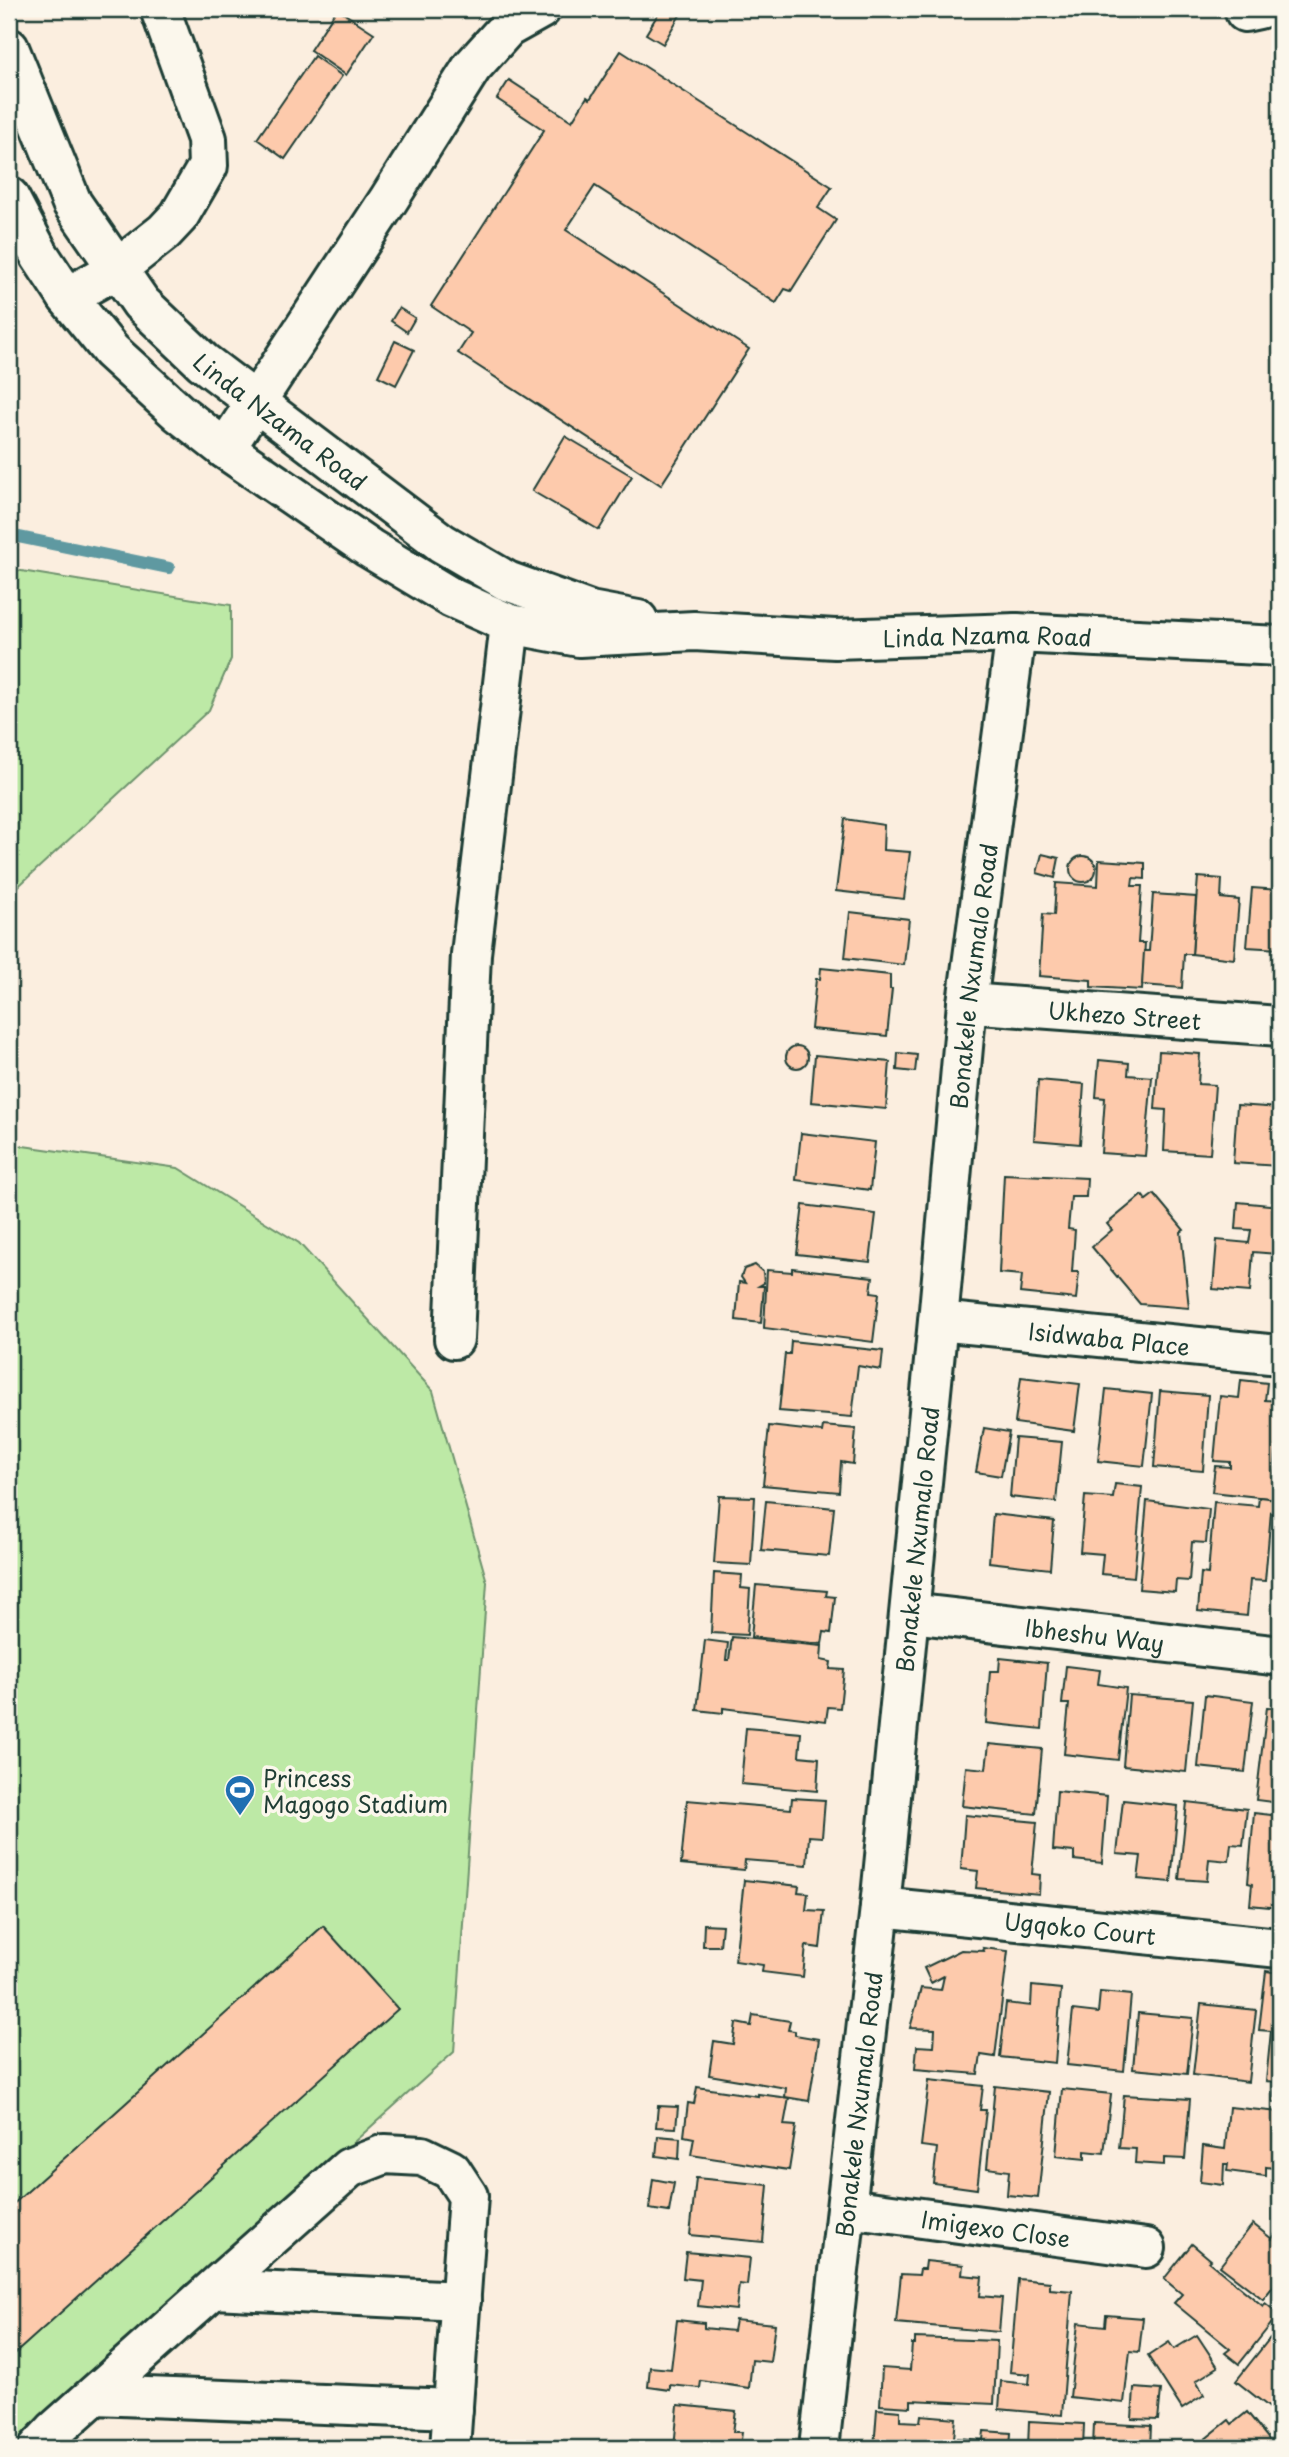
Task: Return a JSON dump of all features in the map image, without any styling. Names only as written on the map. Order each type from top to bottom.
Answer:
[{"type":"street","points":[[67,297],[117,269],[163,232],[179,216],[208,166],[208,139],[160,9]]},
{"type":"street","points":[[225,449],[472,67],[507,28],[541,9]]},
{"type":"street","name":"Linda Nzama Road","points":[[9,48],[72,203],[141,303],[203,362],[442,543],[507,581],[590,611],[694,631]]},
{"type":"street","name":"Linda Nzama Road","points":[[9,197],[40,256],[67,297],[111,351],[179,413],[225,449],[369,548],[452,597],[510,624],[579,637],[694,631],[835,639],[1016,633],[1280,646]]},
{"type":"street","points":[[454,1339],[471,954],[510,624]]},
{"type":"street","name":"Bonakele Nxumalo Road","points":[[819,2448],[880,1907],[967,1003],[1016,633]]},
{"type":"street","name":"Ukhezo Street","points":[[967,1003],[1280,1026]]},
{"type":"street","name":"Isidwaba Place","points":[[938,1321],[1280,1355]]},
{"type":"street","name":"Ibheshu Way","points":[[910,1613],[1280,1656]]},
{"type":"street","name":"Ugqoko Court","points":[[880,1907],[1280,1948]]},
{"type":"street","points":[[38,2448],[349,2168],[385,2154],[422,2157],[451,2170],[468,2196],[450,2448]]},
{"type":"street","name":"Imigexo Close","points":[[847,2208],[1146,2248]]},
{"type":"street","points":[[214,2289],[461,2301]]},
{"type":"street","points":[[95,2395],[453,2409]]},
{"type":"green space","points":[[9,569],[231,605],[231,659],[209,710],[9,895]]},
{"type":"green space","name":"Princess Magogo Stadium","points":[[9,1144],[178,1168],[299,1243],[433,1391],[487,1582],[454,2052],[14,2448],[9,2448]]},
{"type":"building","points":[[337,9],[374,33],[346,75],[310,50]]},
{"type":"building","points":[[661,9],[683,10],[663,44],[646,34]]},
{"type":"building","points":[[621,51],[832,187],[818,208],[836,220],[791,291],[785,289],[776,303],[595,186],[566,230],[749,349],[661,485],[458,353],[471,333],[431,306],[544,130],[497,99],[509,80],[572,121],[587,97],[590,99]]},
{"type":"building","points":[[314,56],[342,76],[285,159],[257,139]]},
{"type":"building","points":[[399,308],[415,318],[407,332],[391,321]]},
{"type":"building","points":[[395,341],[414,350],[396,385],[378,376]]},
{"type":"building","points":[[565,436],[632,476],[599,530],[532,491]]},
{"type":"building","points":[[845,819],[884,825],[883,850],[910,852],[904,899],[836,891]]},
{"type":"building","points":[[1042,854],[1059,858],[1055,878],[1037,873]]},
{"type":"building","points":[[1083,856],[1092,860],[1096,869],[1092,878],[1083,882],[1074,878],[1070,869],[1074,860]]},
{"type":"building","points":[[1099,860],[1145,863],[1145,879],[1133,878],[1132,886],[1142,886],[1138,943],[1145,943],[1142,990],[1091,987],[1091,980],[1039,976],[1043,914],[1054,915],[1056,883],[1098,886]]},
{"type":"building","points":[[1198,877],[1222,879],[1221,898],[1239,900],[1234,959],[1192,954]]},
{"type":"building","points":[[1252,888],[1280,890],[1280,949],[1247,947]]},
{"type":"building","points":[[1153,894],[1196,897],[1192,954],[1184,954],[1182,988],[1142,985],[1144,951],[1149,951]]},
{"type":"building","points":[[850,912],[909,919],[904,965],[845,958]]},
{"type":"building","points":[[821,968],[890,975],[892,989],[887,1036],[811,1029],[816,979],[820,979]]},
{"type":"building","points":[[797,1046],[805,1049],[808,1057],[805,1065],[797,1068],[789,1065],[786,1057],[789,1049]]},
{"type":"building","points":[[1159,1051],[1200,1054],[1198,1084],[1215,1085],[1210,1154],[1164,1151],[1166,1110],[1155,1109]]},
{"type":"building","points":[[898,1053],[917,1055],[915,1072],[897,1070]]},
{"type":"building","points":[[815,1055],[890,1062],[886,1109],[811,1102]]},
{"type":"building","points":[[1099,1060],[1129,1063],[1128,1075],[1152,1077],[1145,1156],[1101,1153],[1105,1098],[1096,1097]]},
{"type":"building","points":[[1038,1080],[1084,1084],[1080,1144],[1034,1140]]},
{"type":"building","points":[[1237,1105],[1280,1108],[1279,1166],[1233,1163]]},
{"type":"building","points":[[801,1133],[875,1142],[870,1190],[796,1180]]},
{"type":"building","points":[[1004,1174],[1087,1178],[1086,1197],[1071,1197],[1068,1229],[1075,1230],[1072,1272],[1079,1272],[1076,1299],[1020,1293],[1022,1275],[999,1273]]},
{"type":"building","points":[[1154,1194],[1184,1230],[1181,1232],[1189,1308],[1140,1304],[1092,1247],[1112,1230],[1107,1224],[1142,1195],[1146,1200]]},
{"type":"building","points":[[1238,1202],[1280,1206],[1280,1258],[1276,1257],[1277,1254],[1253,1252],[1250,1292],[1213,1289],[1217,1240],[1249,1243],[1251,1230],[1236,1229]]},
{"type":"building","points":[[803,1205],[876,1214],[870,1262],[797,1254]]},
{"type":"building","points":[[755,1265],[763,1272],[764,1283],[759,1286],[764,1286],[761,1323],[736,1320],[739,1282],[745,1283],[741,1277],[744,1269]]},
{"type":"building","points":[[792,1268],[873,1277],[871,1292],[879,1293],[873,1342],[764,1328],[767,1270],[792,1272]]},
{"type":"building","points":[[791,1341],[883,1351],[881,1370],[858,1366],[852,1417],[779,1411],[785,1354],[790,1354]]},
{"type":"building","points":[[1021,1377],[1080,1384],[1074,1431],[1015,1423]]},
{"type":"building","points":[[1241,1380],[1267,1383],[1265,1400],[1280,1401],[1274,1474],[1280,1475],[1277,1499],[1212,1492],[1215,1466],[1230,1467],[1230,1462],[1214,1461],[1220,1396],[1239,1398]]},
{"type":"building","points":[[1106,1389],[1152,1394],[1144,1466],[1098,1461]]},
{"type":"building","points":[[1160,1391],[1208,1395],[1203,1471],[1154,1467]]},
{"type":"building","points":[[769,1426],[822,1432],[823,1426],[856,1429],[853,1464],[841,1462],[839,1492],[763,1485]]},
{"type":"building","points":[[984,1428],[1009,1432],[1001,1476],[976,1472]]},
{"type":"building","points":[[1015,1438],[1062,1442],[1056,1502],[1010,1497]]},
{"type":"building","points":[[1115,1484],[1142,1487],[1134,1577],[1101,1574],[1103,1554],[1080,1552],[1085,1496],[1113,1498]]},
{"type":"building","points":[[719,1496],[755,1497],[751,1565],[714,1563]]},
{"type":"building","points":[[1259,1497],[1277,1499],[1277,1513],[1271,1512],[1265,1581],[1250,1580],[1247,1616],[1198,1611],[1201,1573],[1208,1574],[1214,1502],[1258,1506]]},
{"type":"building","points":[[766,1501],[834,1508],[829,1556],[761,1550]]},
{"type":"building","points":[[1147,1501],[1209,1509],[1206,1543],[1192,1542],[1189,1581],[1176,1580],[1175,1592],[1139,1589]]},
{"type":"building","points":[[1280,1502],[1280,1554],[1275,1553]]},
{"type":"building","points":[[993,1514],[1054,1521],[1050,1569],[989,1562]]},
{"type":"building","points":[[714,1573],[742,1575],[741,1588],[750,1589],[747,1635],[711,1633]]},
{"type":"building","points":[[756,1585],[827,1591],[826,1596],[835,1597],[831,1633],[824,1632],[822,1644],[751,1637]]},
{"type":"building","points":[[732,1637],[822,1646],[821,1660],[831,1662],[830,1669],[844,1670],[840,1708],[828,1707],[826,1721],[723,1708],[723,1713],[697,1710],[705,1640],[728,1643],[726,1660],[729,1660]]},
{"type":"building","points":[[1000,1658],[1047,1663],[1042,1729],[986,1723],[990,1671],[999,1671]]},
{"type":"building","points":[[1066,1666],[1100,1670],[1098,1684],[1126,1688],[1118,1760],[1064,1754],[1069,1704],[1062,1704]]},
{"type":"building","points":[[1129,1695],[1193,1700],[1186,1772],[1123,1766]]},
{"type":"building","points":[[1205,1695],[1253,1701],[1245,1772],[1198,1767]]},
{"type":"building","points":[[1267,1707],[1280,1708],[1280,1803],[1256,1800]]},
{"type":"building","points":[[746,1728],[801,1733],[799,1756],[819,1758],[817,1791],[741,1784]]},
{"type":"building","points":[[989,1744],[1042,1749],[1036,1814],[962,1806],[966,1767],[986,1769]]},
{"type":"building","points":[[1057,1791],[1107,1796],[1102,1863],[1074,1860],[1074,1852],[1053,1850]]},
{"type":"building","points":[[792,1798],[825,1800],[822,1837],[809,1836],[807,1865],[745,1860],[744,1870],[681,1864],[687,1800],[791,1809]]},
{"type":"building","points":[[1123,1800],[1178,1806],[1171,1882],[1138,1879],[1141,1856],[1117,1854]]},
{"type":"building","points":[[1187,1802],[1247,1809],[1243,1845],[1231,1844],[1229,1861],[1209,1859],[1207,1881],[1179,1879]]},
{"type":"building","points":[[1254,1813],[1280,1816],[1280,1908],[1250,1905],[1252,1884],[1248,1883]]},
{"type":"building","points":[[965,1815],[1037,1822],[1032,1874],[1040,1875],[1039,1894],[976,1888],[978,1871],[961,1869]]},
{"type":"building","points":[[744,1880],[799,1886],[798,1892],[808,1893],[806,1910],[824,1911],[820,1948],[806,1946],[803,1977],[762,1972],[763,1965],[735,1961]]},
{"type":"building","points":[[704,1924],[722,1925],[720,1946],[703,1946]]},
{"type":"building","points":[[323,1926],[398,2009],[9,2359],[9,2208]]},
{"type":"building","points":[[983,1948],[1008,1951],[995,2057],[981,2055],[978,2074],[915,2069],[917,2046],[934,2047],[935,2029],[910,2028],[921,1988],[941,1990],[944,1976],[931,1983],[924,1968],[961,1950],[984,1951]]},
{"type":"building","points":[[1266,1971],[1280,1973],[1280,2102],[1273,2102],[1275,2082],[1266,2081],[1271,2031],[1259,2030]]},
{"type":"building","points":[[1032,1986],[1061,1989],[1055,2063],[1000,2057],[1006,2003],[1031,2006]]},
{"type":"building","points":[[1100,1992],[1131,1995],[1124,2071],[1067,2065],[1073,2010],[1098,2013]]},
{"type":"building","points":[[1201,2004],[1256,2010],[1248,2082],[1193,2075]]},
{"type":"building","points":[[1138,2013],[1193,2018],[1187,2074],[1133,2069]]},
{"type":"building","points":[[753,2015],[790,2021],[788,2030],[795,2031],[795,2035],[819,2039],[809,2101],[785,2097],[786,2088],[709,2075],[714,2041],[733,2044],[736,2023],[751,2026]]},
{"type":"building","points":[[929,2080],[983,2086],[980,2110],[986,2110],[977,2189],[933,2183],[937,2148],[921,2146]]},
{"type":"building","points":[[995,2086],[1049,2092],[1038,2198],[1007,2195],[1009,2171],[987,2168]]},
{"type":"building","points":[[697,2087],[789,2098],[784,2125],[796,2126],[789,2170],[691,2155],[694,2138],[684,2136],[688,2103],[694,2104]]},
{"type":"building","points":[[1062,2089],[1111,2094],[1104,2153],[1085,2151],[1085,2159],[1056,2156]]},
{"type":"building","points":[[1124,2095],[1190,2099],[1185,2159],[1164,2158],[1164,2165],[1135,2163],[1136,2149],[1119,2148]]},
{"type":"building","points":[[658,2106],[678,2107],[676,2128],[656,2127]]},
{"type":"building","points":[[1229,2107],[1280,2112],[1280,2169],[1266,2167],[1266,2176],[1227,2171],[1228,2164],[1224,2164],[1223,2185],[1200,2182],[1203,2146],[1225,2149]]},
{"type":"building","points":[[658,2136],[680,2138],[679,2159],[656,2156]]},
{"type":"building","points":[[696,2178],[768,2185],[763,2242],[690,2235]]},
{"type":"building","points":[[653,2179],[674,2183],[669,2212],[649,2209]]},
{"type":"building","points":[[1253,2224],[1272,2239],[1277,2231],[1280,2234],[1280,2278],[1263,2299],[1220,2266]]},
{"type":"building","points":[[1192,2244],[1211,2260],[1209,2262],[1263,2306],[1265,2303],[1279,2314],[1239,2364],[1225,2353],[1230,2349],[1174,2303],[1182,2294],[1164,2279]]},
{"type":"building","points":[[686,2252],[750,2258],[747,2285],[739,2284],[736,2310],[698,2306],[701,2280],[683,2278]]},
{"type":"building","points":[[926,2261],[963,2265],[962,2275],[982,2277],[980,2296],[1002,2298],[999,2332],[896,2323],[901,2274],[919,2275],[920,2269],[925,2269]]},
{"type":"building","points":[[1018,2279],[1050,2282],[1050,2289],[1072,2291],[1062,2415],[999,2409],[1001,2381],[1029,2384],[1030,2374],[1010,2372]]},
{"type":"building","points":[[1106,2315],[1143,2318],[1139,2352],[1130,2351],[1124,2403],[1070,2397],[1078,2323],[1105,2326]]},
{"type":"building","points":[[677,2320],[704,2323],[704,2328],[733,2331],[735,2320],[775,2324],[770,2362],[752,2360],[749,2388],[701,2381],[700,2388],[670,2385],[670,2390],[648,2387],[650,2367],[671,2369]]},
{"type":"building","points":[[1197,2335],[1218,2367],[1196,2381],[1204,2395],[1182,2409],[1148,2356],[1169,2342],[1174,2349]]},
{"type":"building","points":[[915,2338],[997,2341],[994,2404],[911,2400],[911,2407],[880,2405],[882,2368],[910,2370]]},
{"type":"building","points":[[1270,2338],[1280,2346],[1280,2416],[1236,2381]]},
{"type":"building","points":[[1134,2388],[1161,2390],[1158,2420],[1132,2419]]},
{"type":"building","points":[[678,2405],[736,2411],[733,2432],[742,2432],[740,2448],[674,2448]]},
{"type":"building","points":[[877,2409],[900,2411],[900,2421],[920,2422],[921,2415],[956,2418],[953,2448],[874,2448]]},
{"type":"building","points":[[1247,2412],[1276,2448],[1210,2448],[1204,2440],[1229,2420],[1232,2424]]},
{"type":"building","points":[[1029,2421],[1084,2424],[1083,2448],[1028,2448]]},
{"type":"building","points":[[1094,2423],[1151,2426],[1150,2448],[1093,2448]]},
{"type":"building","points":[[984,2431],[1011,2433],[1010,2448],[957,2448],[958,2438],[983,2440]]},
{"type":"waterway","points":[[9,535],[169,568]]},
{"type":"place","name":"Princess Magogo Stadium","points":[[240,1817]]}]
